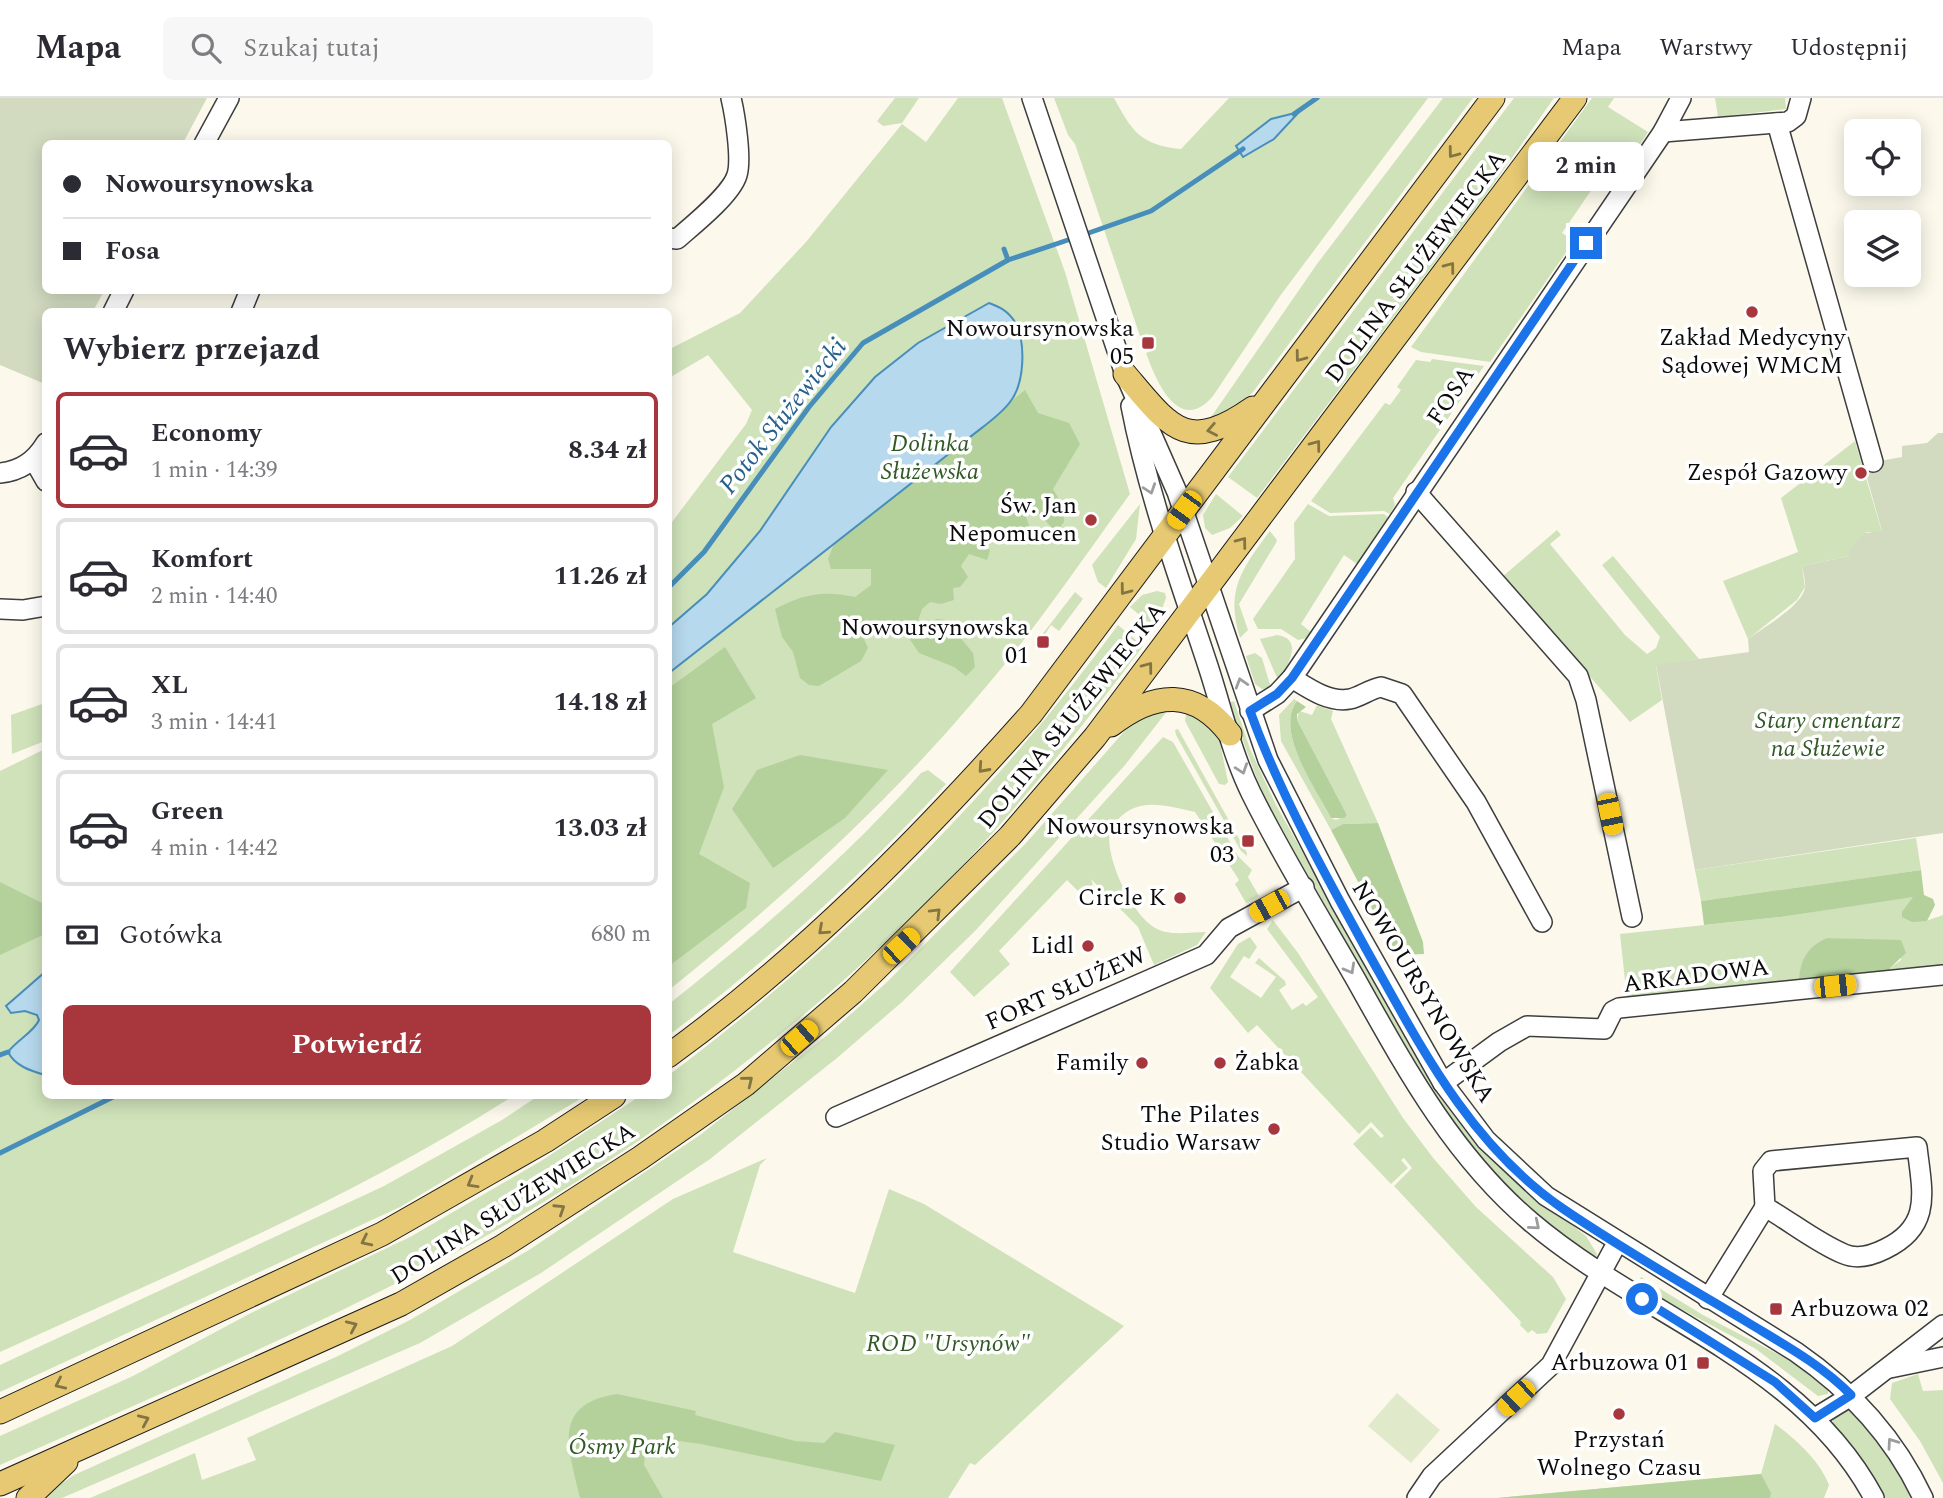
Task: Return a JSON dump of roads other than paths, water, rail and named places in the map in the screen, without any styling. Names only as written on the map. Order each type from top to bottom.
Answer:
[{"type":"main road","name":"DOLINA SŁUŻEWIECKA","points":[[672,1053],[751,992],[839,916],[976,776],[1031,714],[1493,98]]},
{"type":"main road","name":"DOLINA SŁUŻEWIECKA","points":[[0,1484],[401,1304],[503,1246],[640,1158],[746,1084],[853,992],[1010,836],[1095,737],[1575,98]]},
{"type":"main road","points":[[1125,374],[1161,417],[1180,428],[1194,431],[1226,427],[1270,396]]},
{"type":"main road","points":[[1095,737],[1128,712],[1151,702],[1178,699],[1204,706],[1215,714],[1230,734]]},
{"type":"main road","name":"DOLINA SŁUŻEWIECKA","points":[[1,1411],[382,1234],[533,1148],[609,1099]]},
{"type":"main road","points":[[28,1498],[82,1447]]},
{"type":"street","points":[[206,140],[229,98]]},
{"type":"street","points":[[672,238],[677,239],[685,232],[730,188],[737,175],[731,98]]},
{"type":"street","name":"NOWOURSYNOWSKA","points":[[1032,98],[1125,374],[1184,510],[1268,760],[1340,901],[1443,1083],[1486,1140],[1524,1178],[1561,1207],[1796,1352],[1851,1395],[1887,1436],[1923,1498]]},
{"type":"street","name":"FOSA","points":[[1250,711],[1277,694],[1292,678],[1663,132],[1681,98]]},
{"type":"street","points":[[1663,132],[1788,122],[1796,116],[1801,98]]},
{"type":"street","points":[[1777,123],[1873,462]]},
{"type":"street","name":"NOWOURSYNOWSKA","points":[[1125,374],[1143,465],[1251,793],[1412,1080],[1448,1133],[1486,1178],[1526,1218],[1601,1274],[1765,1375],[1815,1418],[1848,1455],[1874,1498]]},
{"type":"street","points":[[0,473],[20,468],[40,452]]},
{"type":"street","points":[[1416,492],[1578,676],[1586,700],[1632,917]]},
{"type":"street","points":[[0,609],[23,610],[42,607]]},
{"type":"street","points":[[1292,678],[1315,693],[1336,699],[1350,699],[1381,687],[1402,694],[1476,802],[1542,922]]},
{"type":"street","name":"FORT SŁUŻEW","points":[[836,1117],[1206,955],[1229,928],[1304,887]]},
{"type":"street","name":"ARKADOWA","points":[[1443,1083],[1499,1042],[1527,1026],[1604,1029],[1613,1012],[1619,1008],[1943,975]]},
{"type":"street","points":[[1708,1299],[1765,1206],[1763,1171],[1771,1161],[1917,1147],[1922,1211],[1917,1225],[1892,1246],[1873,1255],[1844,1254],[1765,1206]]},
{"type":"street","points":[[1417,1498],[1432,1476],[1551,1365],[1617,1243]]},
{"type":"street","points":[[1815,1418],[1851,1395],[1943,1325]]},
{"type":"street","points":[[1885,1369],[1943,1357]]},
{"type":"water","points":[[1299,112],[1274,139],[1243,157],[1236,146],[1271,119]]},
{"type":"water","points":[[989,303],[1004,310],[1015,322],[1021,340],[1021,374],[1015,394],[988,423],[672,671],[672,624],[707,594],[760,531],[831,427],[875,377],[918,343]]},
{"type":"water","points":[[42,975],[42,1074],[19,1064],[8,1052],[37,1024],[37,1015],[25,1011],[11,1013],[6,1006]]},
{"type":"waterway","name":"Potok Służewiecki","points":[[1294,114],[1317,98]]},
{"type":"waterway","name":"Potok Służewiecki","points":[[1083,235],[1151,211],[1243,149]]},
{"type":"waterway","name":"Potok Służewiecki","points":[[672,584],[704,552],[809,407],[863,343],[1008,260],[1074,238]]},
{"type":"waterway","points":[[1004,249],[1008,260]]},
{"type":"waterway","points":[[0,1055],[8,1052]]},
{"type":"waterway","name":"Potok Służewiecki","points":[[0,1153],[109,1099]]},
{"type":"place","name":"Zakład Medycyny Sądowej WMCM","points":[[1752,312]]},
{"type":"place","name":"Nowoursynowska 05","points":[[1148,343]]},
{"type":"place","name":"Zespół Gazowy","points":[[1861,473]]},
{"type":"place","name":"Św. Jan Nepomucen","points":[[1091,520]]},
{"type":"place","name":"Nowoursynowska 01","points":[[1043,642]]},
{"type":"place","name":"Nowoursynowska 03","points":[[1248,841]]},
{"type":"place","name":"Circle K","points":[[1180,898]]},
{"type":"place","name":"Lidl","points":[[1088,946]]},
{"type":"place","name":"Family","points":[[1142,1063]]},
{"type":"place","name":"Żabka","points":[[1220,1063]]},
{"type":"place","name":"The Pilates Studio Warsaw","points":[[1274,1129]]},
{"type":"place","name":"Arbuzowa 02","points":[[1776,1309]]},
{"type":"place","name":"Arbuzowa 01","points":[[1703,1363]]},
{"type":"place","name":"Przystań Wolnego Czasu","points":[[1619,1414]]},
{"type":"park label","name":"Dolinka Służewska","points":[[930,458]]},
{"type":"park label","name":"Stary cmentarz na Służewie","points":[[1828,735]]},
{"type":"park label","name":"ROD \"Ursynów\"","points":[[948,1344]]},
{"type":"park label","name":"Ósmy Park","points":[[622,1447]]}]
